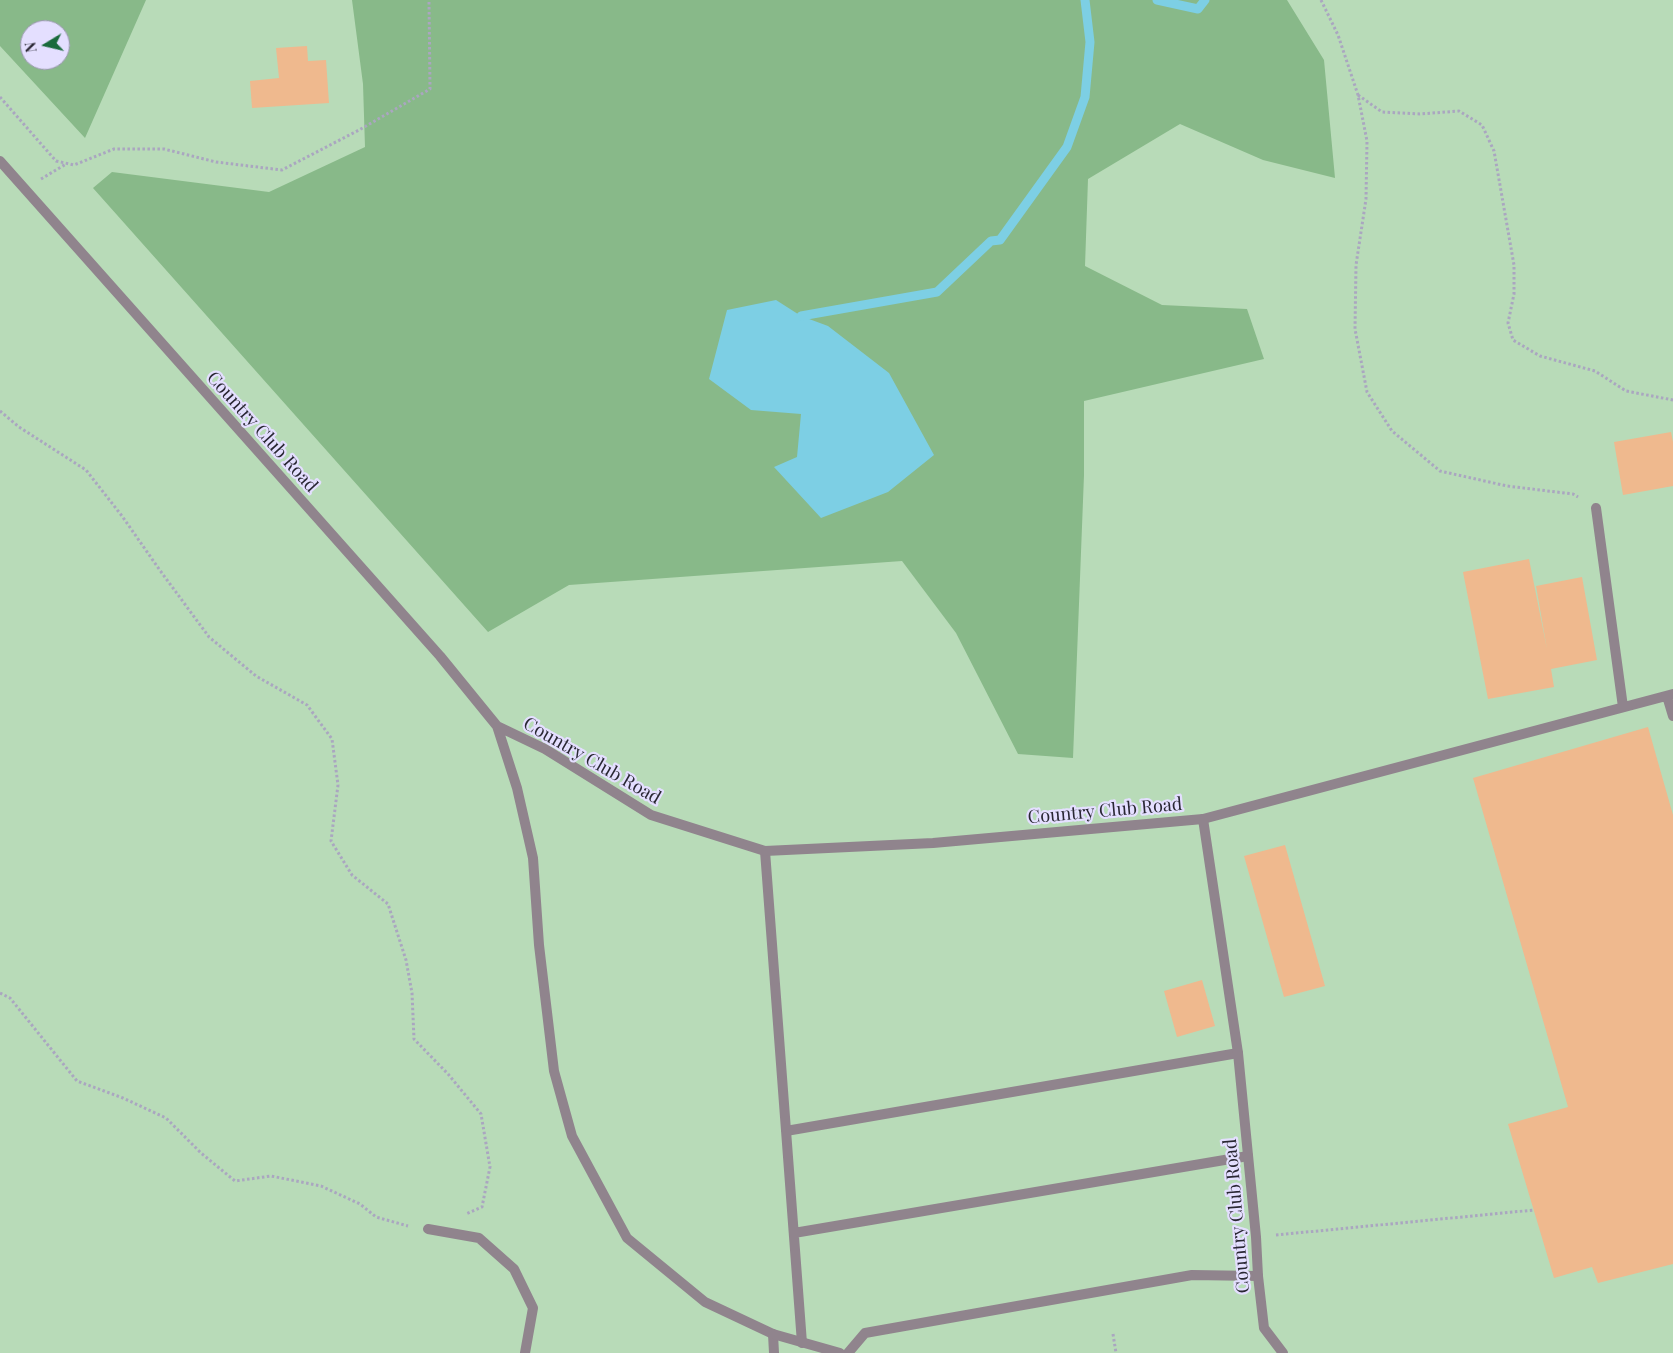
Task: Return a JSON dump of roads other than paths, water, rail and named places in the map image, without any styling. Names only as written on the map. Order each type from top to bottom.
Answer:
[{"type":"street","name":"Country Club Road","points":[[0,161],[440,656],[497,726],[517,788],[533,858],[539,945],[554,1072],[572,1136],[628,1238],[705,1302],[773,1334],[840,1353]]},
{"type":"street","points":[[1596,508],[1623,707]]},
{"type":"street","points":[[1203,819],[1670,695],[1673,716]]},
{"type":"street","name":"Country Club Road","points":[[497,726],[545,749],[652,815],[765,851],[933,843],[1203,819],[1238,1053],[1264,1328],[1283,1353]]},
{"type":"street","points":[[765,851],[802,1343]]},
{"type":"street","points":[[786,1131],[1238,1053]]},
{"type":"street","points":[[794,1233],[1248,1156]]},
{"type":"street","points":[[428,1229],[479,1238],[514,1269],[533,1308],[525,1353]]},
{"type":"street","points":[[848,1353],[865,1333],[1192,1275],[1258,1276]]},
{"type":"street","points":[[773,1334],[774,1353]]},
{"type":"water","points":[[776,300],[801,316],[828,326],[889,373],[934,455],[888,492],[821,518],[774,467],[797,457],[801,414],[751,410],[709,379],[727,310]]},
{"type":"waterway","points":[[801,316],[937,292],[991,241],[1000,240],[1067,147],[1085,97],[1090,42],[1085,0]]},
{"type":"waterway","points":[[1157,0],[1198,9],[1205,0]]}]
